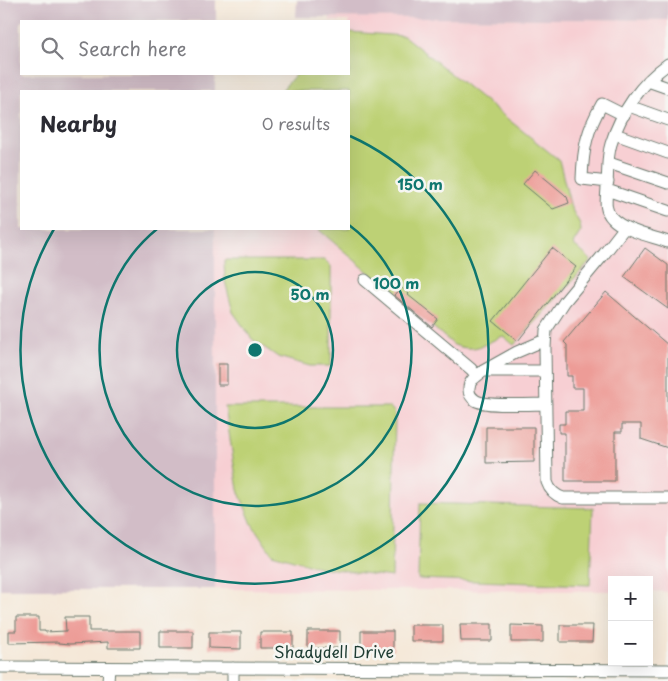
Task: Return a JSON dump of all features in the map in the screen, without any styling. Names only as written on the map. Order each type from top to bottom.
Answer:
[{"type":"street","points":[[668,64],[648,81],[633,98],[610,145],[605,206],[611,218],[625,228],[668,242]]},
{"type":"street","points":[[648,81],[668,88]]},
{"type":"street","points":[[668,120],[602,104],[593,119],[583,152],[582,179],[607,186],[668,211]]},
{"type":"street","points":[[615,134],[668,153]]},
{"type":"street","points":[[609,163],[668,183]]},
{"type":"street","points":[[625,228],[565,301],[546,330],[547,482],[549,489],[563,498],[668,498]]},
{"type":"street","points":[[366,280],[471,369],[480,373],[545,371]]},
{"type":"street","points":[[545,340],[517,352],[480,373],[471,380],[469,389],[475,401],[485,404],[546,404]]},
{"type":"street","name":"Shadydell Drive","points":[[0,667],[356,669],[478,675],[598,675],[668,670]]},
{"type":"street","points":[[108,681],[109,668]]},
{"type":"street","points":[[233,668],[233,681]]},
{"type":"street","points":[[356,669],[356,681]]},
{"type":"shaded area","points":[[0,0],[216,0],[216,20],[20,20],[20,75],[215,75],[215,90],[20,90],[20,230],[215,230],[215,589],[0,589]]},
{"type":"shaded area","points":[[297,0],[668,0],[668,20],[296,17]]},
{"type":"shaded area","points":[[330,17],[668,20],[668,592],[653,591],[653,576],[608,576],[608,591],[215,589],[215,230],[350,230],[350,90],[282,90],[295,75],[350,75],[350,20],[330,20]]},
{"type":"green space","points":[[350,32],[404,36],[559,160],[571,208],[580,224],[581,231],[573,244],[591,260],[514,345],[503,336],[474,348],[454,345],[319,230],[350,230],[350,90],[282,90],[295,75],[350,75]]},
{"type":"green space","points":[[224,260],[325,260],[331,266],[331,366],[310,366],[278,357],[252,339],[233,312],[225,281]]},
{"type":"green space","points":[[225,407],[390,407],[395,413],[392,577],[319,567],[272,554],[252,524],[238,490]]},
{"type":"green space","points":[[420,503],[593,508],[590,585],[418,579]]},
{"type":"building","points":[[535,170],[564,194],[569,203],[553,209],[523,184]]},
{"type":"building","points":[[552,248],[576,267],[518,341],[493,321]]},
{"type":"building","points":[[645,248],[668,265],[668,309],[624,277]]},
{"type":"building","points":[[401,287],[438,319],[432,327],[394,295]]},
{"type":"building","points":[[606,292],[668,345],[668,448],[641,439],[641,424],[622,424],[622,432],[615,432],[615,481],[565,481],[565,433],[559,433],[559,424],[565,424],[565,411],[583,411],[583,388],[572,388],[572,376],[567,376],[567,345],[564,342]]},
{"type":"building","points":[[218,364],[227,364],[227,385],[218,385]]},
{"type":"building","points":[[486,427],[534,427],[534,462],[486,463]]},
{"type":"building","points":[[16,617],[39,617],[39,631],[45,632],[66,631],[65,617],[89,617],[89,631],[140,631],[140,648],[108,648],[108,642],[70,644],[59,642],[9,643],[9,631],[16,631]]},
{"type":"building","points":[[460,624],[492,624],[492,641],[461,641]]},
{"type":"building","points":[[411,625],[443,625],[443,641],[411,641]]},
{"type":"building","points":[[511,625],[543,626],[543,642],[511,642]]},
{"type":"building","points":[[560,625],[593,625],[592,642],[560,642]]},
{"type":"building","points":[[160,631],[193,631],[193,648],[160,648]]},
{"type":"building","points":[[308,631],[340,631],[340,648],[308,648]]},
{"type":"building","points":[[361,631],[393,631],[393,649],[361,648]]},
{"type":"building","points":[[209,632],[241,632],[241,649],[209,648]]},
{"type":"building","points":[[260,632],[293,632],[293,648],[260,648]]}]
